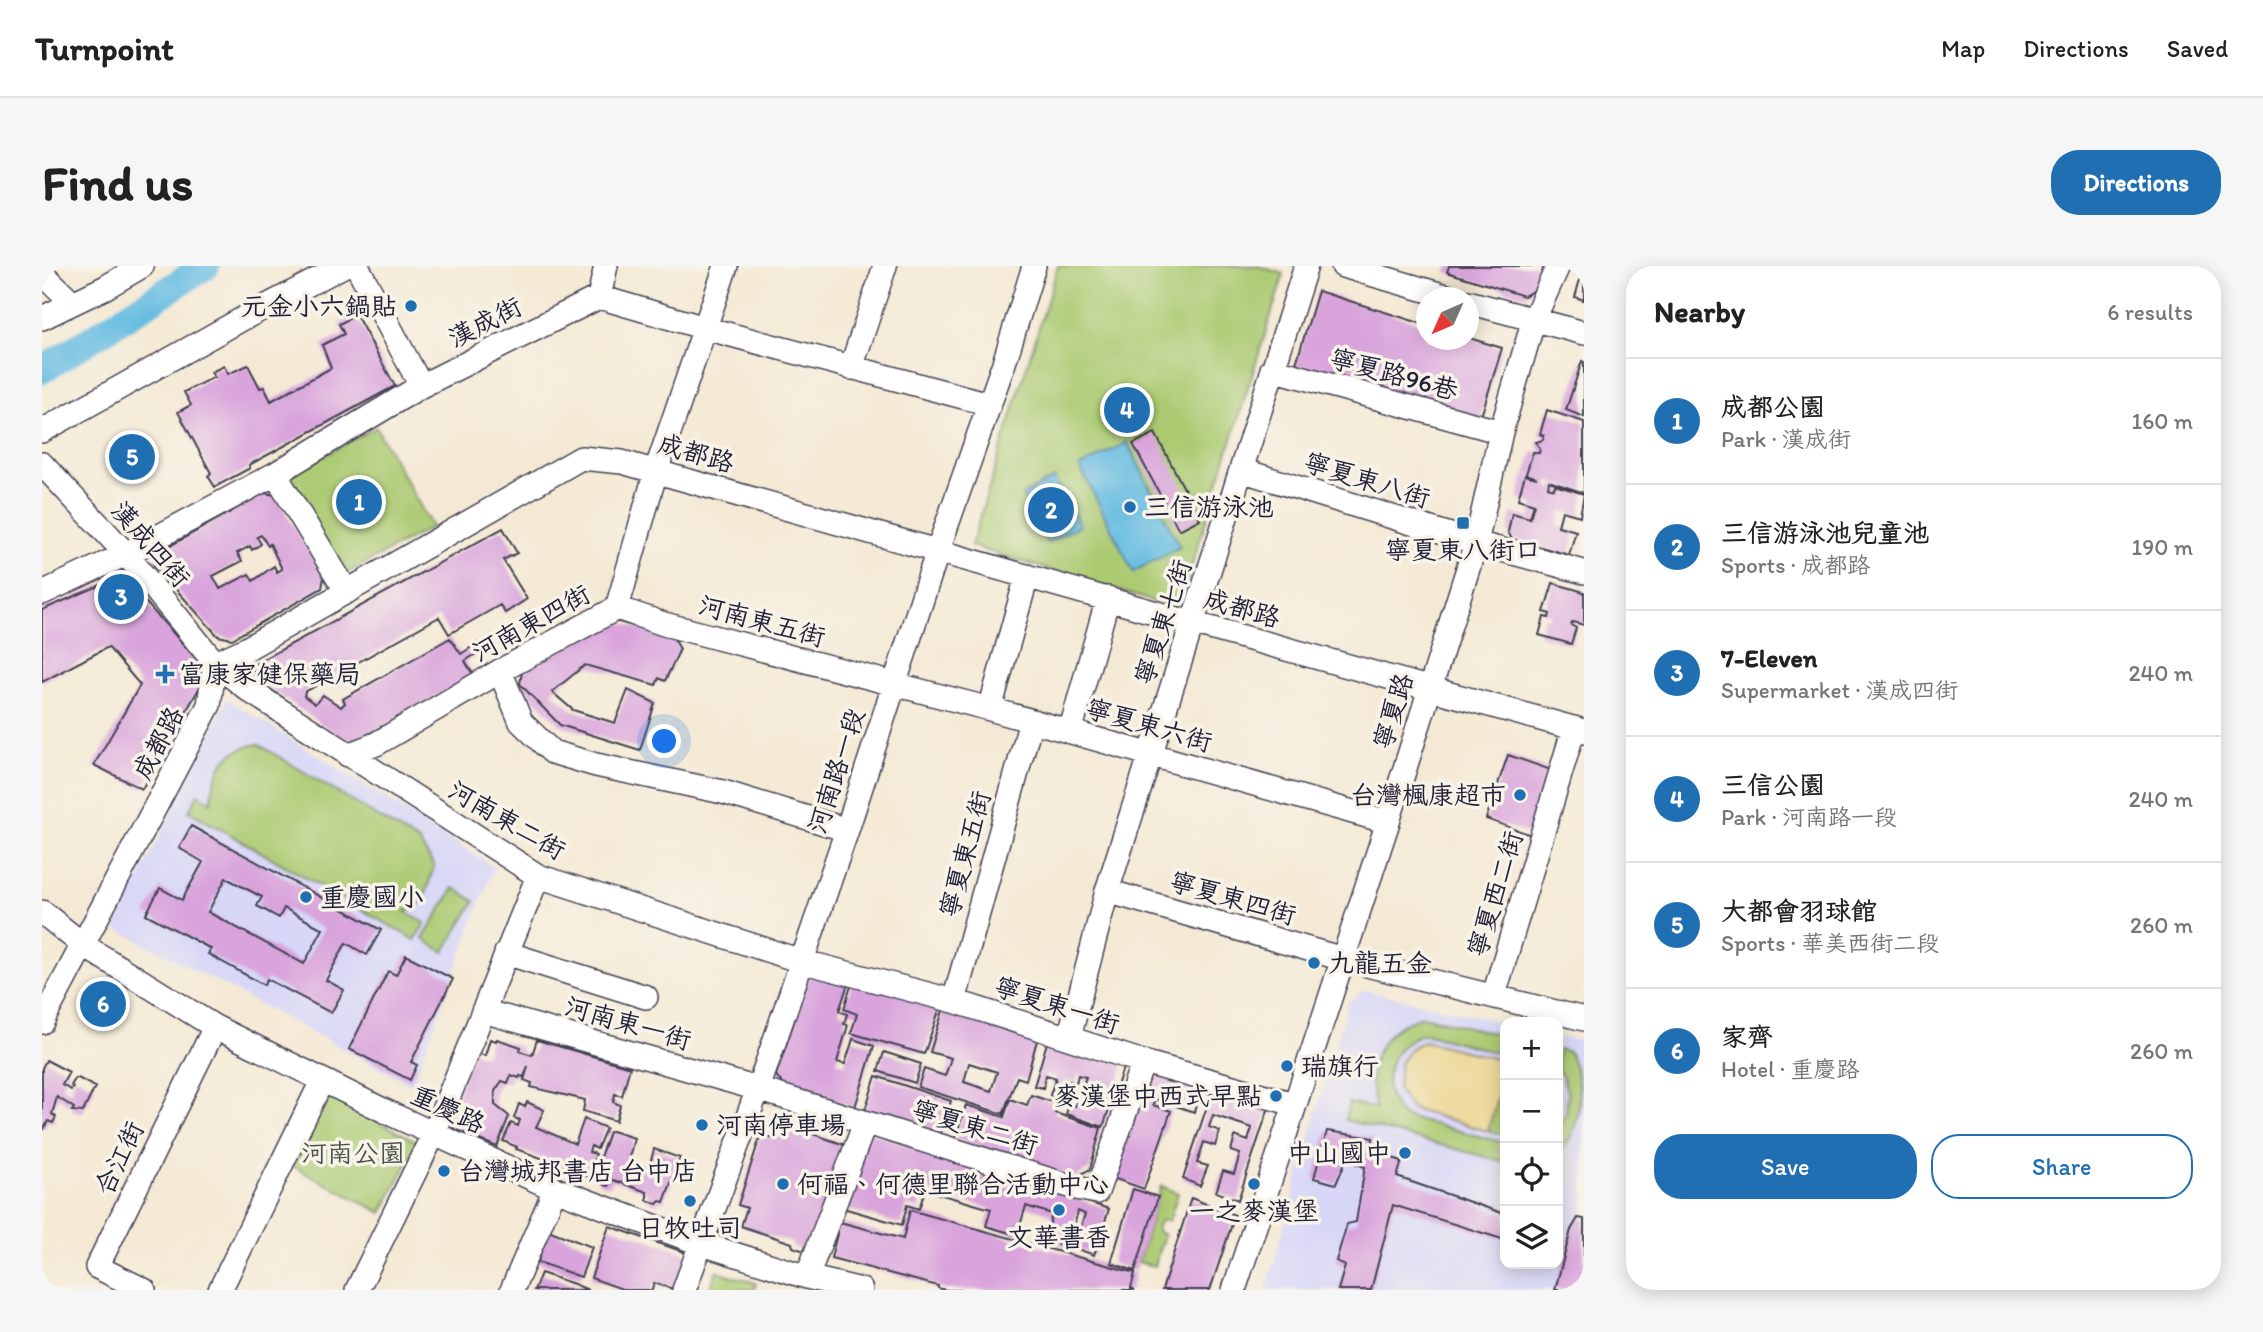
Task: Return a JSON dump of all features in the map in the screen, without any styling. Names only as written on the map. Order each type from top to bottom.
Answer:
[{"type":"street","points":[[42,318],[142,266]]},
{"type":"street","points":[[42,431],[343,266]]},
{"type":"street","points":[[357,266],[421,386]]},
{"type":"street","points":[[606,266],[599,296],[705,328],[989,404]]},
{"type":"street","name":"河南東四街","points":[[348,755],[376,744],[500,671],[617,608],[656,471],[726,266]]},
{"type":"street","points":[[851,368],[885,266]]},
{"type":"street","name":"河南路一段","points":[[684,1290],[758,1088],[847,830],[893,684],[1034,266]]},
{"type":"street","name":"寧夏東七街","points":[[1069,1038],[1107,891],[1149,754],[1306,266]]},
{"type":"street","points":[[1343,266],[1416,287]]},
{"type":"street","name":"寧夏路","points":[[1234,1290],[1388,822],[1476,543],[1501,432],[1534,319],[1558,266]]},
{"type":"street","points":[[42,272],[72,302]]},
{"type":"street","name":"漢成街","points":[[42,593],[126,554],[275,474],[421,386],[599,296]]},
{"type":"street","points":[[1479,305],[1584,334]]},
{"type":"street","name":"寧夏路96巷","points":[[1272,369],[1501,432]]},
{"type":"street","name":"成都路","points":[[42,1022],[209,705],[215,663],[246,649],[581,458],[622,462],[656,471],[1579,730]]},
{"type":"street","name":"漢成四街","points":[[42,464],[126,554],[215,663]]},
{"type":"street","name":"寧夏東八街","points":[[1241,470],[1476,543],[1584,572]]},
{"type":"street","points":[[275,474],[347,592]]},
{"type":"street","points":[[990,709],[1027,576]]},
{"type":"street","points":[[1070,732],[1108,598]]},
{"type":"street","name":"河南東五街","points":[[617,608],[664,624],[893,684]]},
{"type":"street","name":"河南東二街","points":[[215,663],[250,691],[538,876],[801,961]]},
{"type":"street","points":[[500,671],[521,722],[552,752],[596,765],[723,792],[847,830]]},
{"type":"street","name":"寧夏東六街","points":[[893,684],[1388,822]]},
{"type":"street","name":"寧夏東五街","points":[[954,1001],[1031,721]]},
{"type":"street","name":"寧夏西二街","points":[[1494,995],[1579,730]]},
{"type":"street","points":[[357,1290],[434,1133],[538,876]]},
{"type":"street","name":"寧夏東四街","points":[[1107,891],[1343,959],[1584,1019]]},
{"type":"street","name":"重慶路","points":[[42,912],[83,945],[215,1027],[322,1081],[555,1189],[699,1243],[807,1277],[861,1290]]},
{"type":"street","points":[[506,953],[646,997]]},
{"type":"street","name":"寧夏東一街","points":[[801,961],[954,1001],[1143,1062],[1294,1104]]},
{"type":"street","name":"河南東一街","points":[[483,1011],[758,1088]]},
{"type":"street","name":"合江街","points":[[144,1290],[97,1266],[215,1027]]},
{"type":"street","name":"寧夏東二街","points":[[758,1088],[1076,1188],[1097,1192],[1143,1062]]},
{"type":"street","points":[[220,1290],[322,1081]]},
{"type":"street","points":[[807,1277],[865,1123]]},
{"type":"street","points":[[512,1290],[555,1189]]},
{"type":"shaded area","name":"重慶國小","points":[[227,699],[494,867],[412,1085],[115,928]]},
{"type":"shaded area","name":"中山國中","points":[[1365,990],[1500,1022],[1500,1269],[1563,1269],[1563,1037],[1584,1042],[1584,1290],[1266,1290],[1348,1002]]},
{"type":"green space","points":[[1058,266],[1257,266],[1284,274],[1178,609],[971,546]]},
{"type":"green space","points":[[376,427],[432,527],[342,576],[286,477]]},
{"type":"green space","points":[[258,744],[419,842],[434,866],[424,900],[406,912],[425,923],[415,940],[189,811],[198,794],[211,802],[215,780],[229,756]]},
{"type":"green space","points":[[454,888],[475,901],[444,952],[423,939]]},
{"type":"green space","points":[[1423,1016],[1500,1035],[1500,1054],[1424,1033],[1401,1047],[1389,1068],[1387,1080],[1394,1104],[1402,1116],[1500,1142],[1500,1161],[1345,1120],[1349,1103],[1376,1109],[1372,1093],[1373,1064],[1385,1040],[1408,1022]]},
{"type":"green space","points":[[1563,1050],[1569,1052],[1574,1065],[1579,1105],[1573,1131],[1563,1148],[1563,1119],[1568,1095],[1563,1078]]},
{"type":"green space","points":[[1500,1087],[1500,1134],[1488,1131]]},
{"type":"green space","name":"河南公園","points":[[324,1093],[418,1142],[382,1213],[287,1163]]},
{"type":"green space","points":[[1161,1186],[1178,1193],[1169,1221],[1162,1220],[1157,1225],[1157,1231],[1164,1235],[1154,1266],[1138,1262]]},
{"type":"green space","points":[[716,1271],[756,1283],[754,1290],[710,1290]]},
{"type":"sand","points":[[1424,1041],[1500,1060],[1500,1087],[1488,1131],[1412,1109],[1398,1090],[1400,1063],[1411,1048]]},
{"type":"water","name":"三信游泳池","points":[[1127,442],[1180,547],[1133,572],[1080,467]]},
{"type":"water","points":[[1054,478],[1080,525],[1047,543],[1022,495]]},
{"type":"building","points":[[1449,266],[1544,266],[1537,289],[1524,296],[1447,272]]},
{"type":"building","points":[[1584,269],[1584,300],[1575,297]]},
{"type":"building","points":[[1318,291],[1416,322],[1416,350],[1479,350],[1479,341],[1502,348],[1479,423],[1295,367]]},
{"type":"building","points":[[356,315],[395,386],[249,465],[250,468],[215,487],[208,476],[211,473],[178,412],[191,405],[184,392],[214,377],[211,372],[224,366],[228,374],[248,365],[260,388],[264,387],[271,401],[331,368],[322,345],[344,334],[339,324]]},
{"type":"building","points":[[1582,361],[1584,362],[1584,417],[1566,410]]},
{"type":"building","points":[[1547,410],[1584,422],[1584,493],[1549,481],[1548,487],[1554,489],[1555,485],[1584,494],[1580,516],[1562,511],[1558,526],[1576,531],[1569,555],[1512,539],[1508,532],[1512,513],[1530,518],[1534,504],[1518,499],[1525,475],[1537,478],[1526,474],[1533,452],[1539,453],[1536,442],[1543,440],[1544,436],[1540,434]]},
{"type":"building","name":"三信游泳池","points":[[1155,433],[1200,519],[1179,530],[1133,444]]},
{"type":"building","points":[[264,493],[275,495],[324,577],[322,588],[232,639],[218,636],[154,565],[156,554]],"holes":[[[261,535],[268,546],[270,544],[282,569],[277,572],[274,566],[253,581],[249,574],[220,589],[213,576],[242,561],[237,553],[250,546],[252,550],[261,544],[257,537]]]},
{"type":"building","points":[[503,528],[517,553],[503,560],[527,599],[505,613],[500,605],[449,634],[439,617],[305,692],[304,696],[315,704],[323,695],[341,707],[345,703],[343,699],[450,638],[461,654],[478,643],[482,650],[465,661],[474,676],[356,741],[347,741],[254,678],[253,665]]},
{"type":"building","points":[[115,579],[131,586],[200,663],[205,678],[142,789],[94,765],[140,685],[108,647],[42,682],[42,610]]},
{"type":"building","points":[[1553,583],[1584,592],[1584,625],[1573,622],[1571,625],[1576,628],[1571,644],[1539,635],[1544,617],[1549,618],[1550,614],[1544,612]]},
{"type":"building","points":[[615,621],[673,637],[680,649],[665,681],[659,678],[656,685],[585,665],[552,692],[573,710],[615,723],[628,690],[655,703],[640,750],[560,725],[520,684],[522,672]]},
{"type":"building","name":"台灣楓康超市","points":[[1508,755],[1554,771],[1531,835],[1486,819]]},
{"type":"building","points":[[191,826],[381,930],[367,955],[346,943],[326,980],[344,990],[331,1013],[267,979],[264,985],[208,954],[211,949],[146,914],[160,888],[182,900],[203,862],[179,848]],"holes":[[[226,878],[262,897],[257,906],[279,918],[284,908],[323,929],[304,964],[208,912]]]},
{"type":"building","points":[[406,955],[453,979],[411,1062],[417,1065],[410,1080],[349,1049],[388,971],[396,975]]},
{"type":"building","points":[[820,970],[850,978],[839,1011],[847,1014],[844,1024],[848,1025],[837,1062],[845,1064],[853,1039],[874,1046],[855,1107],[784,1086],[776,1075],[809,977]]},
{"type":"building","points":[[853,979],[941,1005],[924,1054],[851,1033],[857,1014],[844,1009]]},
{"type":"building","points":[[945,1004],[1039,1033],[1026,1080],[1017,1077],[1003,1114],[918,1087],[924,1069],[945,1076],[951,1058],[930,1052]],"holes":[[[969,1063],[997,1072],[991,1091],[964,1082]]]},
{"type":"building","points":[[1049,1036],[1124,1065],[1103,1127],[1066,1114],[1069,1104],[1075,1106],[1086,1077],[1078,1075],[1076,1083],[1065,1080],[1058,1098],[1050,1095],[1056,1078],[1046,1075],[1043,1088],[1034,1086]]},
{"type":"building","points":[[490,1039],[521,1047],[520,1051],[532,1055],[537,1040],[630,1067],[622,1096],[615,1094],[613,1102],[620,1105],[616,1121],[583,1111],[585,1100],[531,1087],[532,1083],[524,1080],[528,1066],[524,1077],[511,1075],[508,1083],[502,1081],[495,1091],[495,1105],[509,1116],[497,1147],[454,1129],[449,1118],[473,1051],[485,1056]]},
{"type":"building","points":[[884,1052],[921,1064],[915,1083],[878,1071]]},
{"type":"building","points":[[46,1060],[69,1072],[62,1085],[71,1090],[75,1078],[95,1087],[83,1112],[72,1111],[74,1108],[57,1097],[52,1114],[56,1117],[53,1123],[48,1121],[44,1129],[42,1068]]},
{"type":"building","points":[[1152,1067],[1203,1083],[1194,1112],[1155,1099],[1153,1105],[1171,1111],[1144,1189],[1107,1176]]},
{"type":"building","points":[[876,1076],[951,1101],[940,1135],[865,1110]]},
{"type":"building","points":[[1213,1088],[1269,1107],[1238,1200],[1216,1192],[1223,1171],[1234,1174],[1240,1154],[1231,1151],[1235,1136],[1248,1141],[1252,1128],[1213,1115],[1209,1127],[1220,1131],[1215,1146],[1204,1142],[1197,1163],[1208,1166],[1200,1186],[1183,1179]]},
{"type":"building","points":[[1031,1095],[1058,1104],[1055,1113],[1101,1128],[1090,1169],[1076,1177],[1069,1176],[955,1139],[966,1105],[1004,1117],[1010,1099],[1027,1105]]},
{"type":"building","points":[[527,1102],[544,1110],[536,1127],[575,1144],[584,1119],[606,1128],[597,1149],[591,1146],[589,1152],[596,1154],[588,1176],[557,1166],[558,1164],[516,1149],[517,1147],[503,1141],[511,1123],[518,1126],[520,1120],[514,1118],[519,1104],[525,1107]]},
{"type":"building","name":"何福、何德里聯合活動中心","points":[[778,1122],[845,1145],[810,1253],[793,1247],[792,1243],[741,1226],[747,1208],[738,1205],[761,1134],[773,1139]]},
{"type":"building","points":[[865,1131],[1109,1209],[1094,1255],[1074,1248],[1085,1214],[1078,1211],[1068,1247],[1045,1240],[1052,1214],[1026,1206],[1017,1235],[986,1226],[991,1209],[925,1190],[919,1209],[907,1205],[902,1225],[843,1208]]},
{"type":"building","points":[[1327,1131],[1373,1138],[1372,1152],[1402,1161],[1397,1177],[1500,1212],[1500,1238],[1393,1205],[1371,1290],[1338,1290],[1345,1266],[1336,1261],[1347,1224],[1356,1222],[1365,1167],[1346,1160],[1336,1184],[1314,1178]]},
{"type":"building","points":[[609,1132],[634,1138],[628,1162],[649,1168],[654,1149],[680,1158],[664,1202],[657,1204],[647,1200],[647,1192],[613,1180],[608,1186],[593,1177]]},
{"type":"building","points":[[1133,1189],[1158,1197],[1135,1271],[1111,1263]]},
{"type":"building","points":[[1191,1198],[1235,1215],[1210,1290],[1162,1290]]},
{"type":"building","points":[[910,1210],[1135,1273],[1131,1288],[1135,1290],[946,1290],[831,1258],[840,1222],[903,1239]]},
{"type":"building","points":[[1578,1218],[1584,1219],[1584,1290],[1555,1290],[1561,1269],[1563,1269],[1571,1230]]},
{"type":"building","points":[[609,1226],[684,1252],[689,1261],[676,1290],[654,1283],[652,1290],[625,1290],[591,1278]]},
{"type":"building","points":[[548,1230],[592,1247],[581,1277],[538,1262]]},
{"type":"building","points":[[541,1273],[574,1284],[588,1290],[534,1290]]},
{"type":"waterway","points":[[42,370],[206,266]]},
{"type":"place","name":"元金小六鍋貼","points":[[411,306]]},
{"type":"place","name":"三信公園","points":[[1127,410]]},
{"type":"place","name":"大都會羽球館","points":[[132,457]]},
{"type":"place","name":"成都公園","points":[[359,502]]},
{"type":"place","name":"三信游泳池","points":[[1130,507]]},
{"type":"place","name":"三信游泳池兒童池","points":[[1051,510]]},
{"type":"place","name":"寧夏東八街口","points":[[1463,523]]},
{"type":"place","name":"7-Eleven","points":[[121,597]]},
{"type":"place","name":"富康家健保藥局","points":[[165,674]]},
{"type":"place","name":"台灣楓康超市","points":[[1520,795]]},
{"type":"place","name":"重慶國小","points":[[306,897]]},
{"type":"place","name":"九龍五金","points":[[1314,963]]},
{"type":"place","name":"家齊","points":[[103,1004]]},
{"type":"place","name":"瑞旗行","points":[[1287,1066]]},
{"type":"place","name":"麥漢堡中西式早點","points":[[1276,1096]]},
{"type":"place","name":"河南停車場","points":[[702,1125]]},
{"type":"place","name":"中山國中","points":[[1405,1153]]},
{"type":"place","name":"台灣城邦書店 台中店","points":[[444,1171]]},
{"type":"place","name":"何福、何德里聯合活動中心","points":[[783,1184]]},
{"type":"place","name":"一之麥漢堡","points":[[1254,1184]]},
{"type":"place","name":"日牧吐司","points":[[690,1201]]},
{"type":"place","name":"文華書香","points":[[1059,1210]]}]
